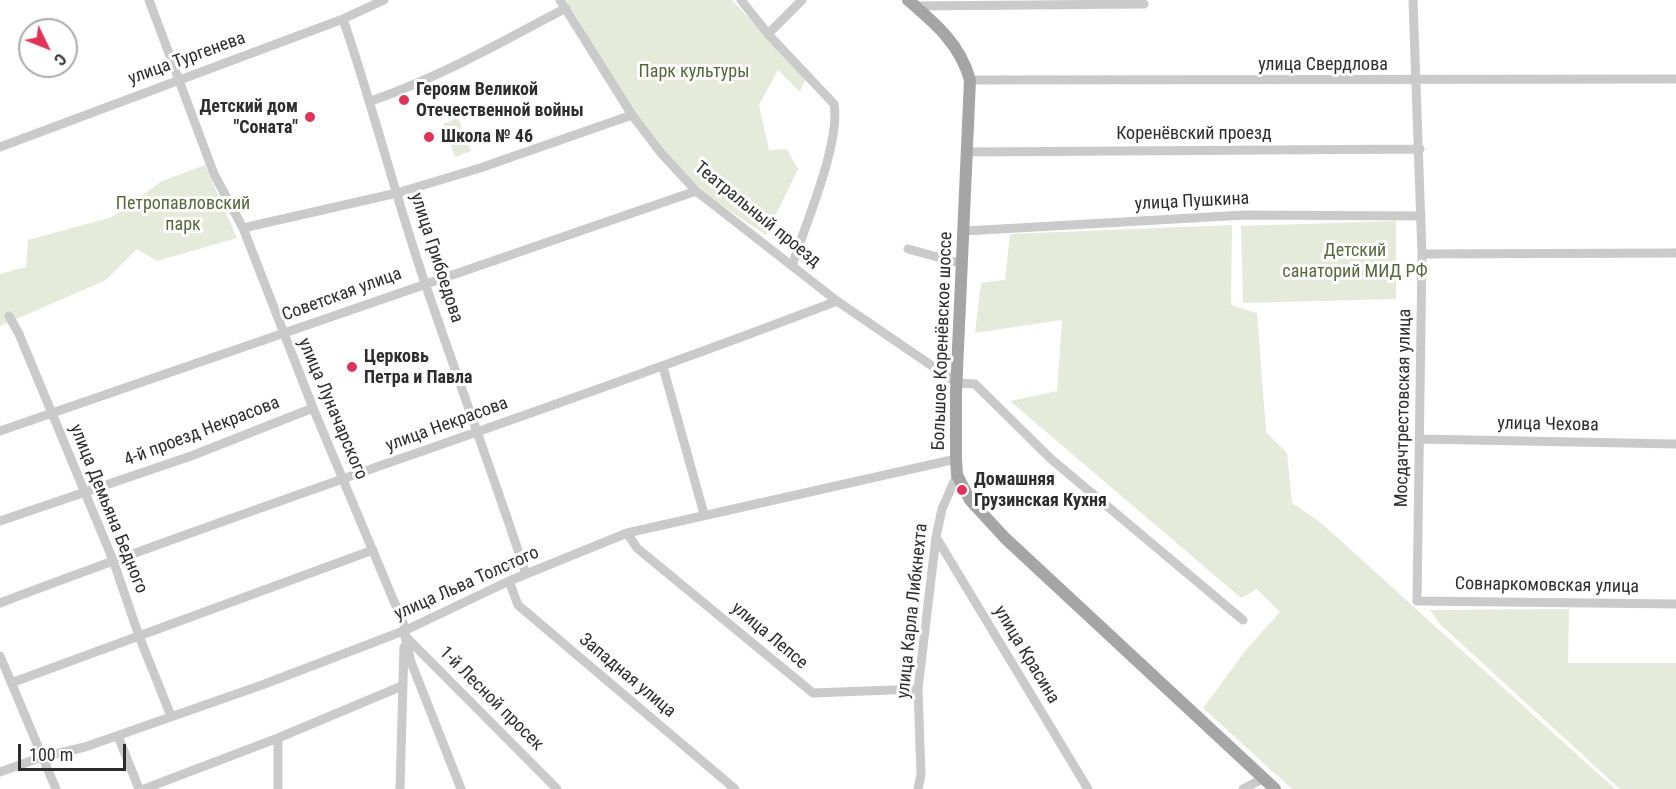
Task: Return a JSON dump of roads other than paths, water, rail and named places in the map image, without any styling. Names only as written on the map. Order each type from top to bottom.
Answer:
[{"type":"main road","name":"Большое Коренёвское шоссе","points":[[912,3],[939,27],[958,50],[970,80],[969,152],[957,382],[957,475],[976,508],[1005,538],[1275,789]]},
{"type":"street","name":"улица Луначарского","points":[[149,0],[214,174],[243,228],[283,334],[406,633]]},
{"type":"street","name":"улица Тургенева","points":[[0,147],[343,19],[384,0]]},
{"type":"street","points":[[741,0],[768,34],[834,104],[836,113],[827,157],[792,266]]},
{"type":"street","points":[[768,34],[802,0]]},
{"type":"street","name":"Мосдачтрестовская улица","points":[[1413,0],[1422,254],[1417,601]]},
{"type":"street","points":[[912,3],[1144,4]]},
{"type":"street","points":[[372,101],[483,53],[563,4]]},
{"type":"street","name":"Театральный проезд","points":[[563,4],[632,115],[661,153],[696,191],[837,301],[957,382],[975,384],[1052,459],[1243,620]]},
{"type":"street","name":"улица Грибоедова","points":[[343,19],[372,101],[424,282],[478,430],[526,574]]},
{"type":"street","name":"улица Свердлова","points":[[970,80],[1416,82],[1676,79]]},
{"type":"street","points":[[243,228],[397,193],[480,168],[632,115]]},
{"type":"street","name":"Коренёвский проезд","points":[[969,152],[1420,148]]},
{"type":"street","name":"Советская улица","points":[[0,431],[283,334],[424,282],[696,191]]},
{"type":"street","name":"улица Пушкина","points":[[965,231],[1252,215],[1421,216]]},
{"type":"street","points":[[908,249],[963,264]]},
{"type":"street","points":[[1422,254],[1676,253]]},
{"type":"street","name":"улица Некрасова","points":[[0,603],[113,560],[478,430],[663,367],[837,301]]},
{"type":"street","name":"улица Демьяна Бедного","points":[[9,316],[19,334],[86,492],[171,717]]},
{"type":"street","points":[[663,367],[704,514]]},
{"type":"street","name":"4-й проезд Некрасова","points":[[0,521],[190,456],[313,408]]},
{"type":"street","name":"улица Чехова","points":[[1420,439],[1676,444]]},
{"type":"street","name":"улица Льва Толстого","points":[[0,772],[42,757],[85,747],[118,736],[406,633],[509,581],[627,533],[956,459]]},
{"type":"street","name":"улица Карла Либкнехта","points":[[918,789],[921,775],[918,689],[936,537],[942,510],[957,475]]},
{"type":"street","name":"улица Лепсе","points":[[627,533],[637,548],[813,693],[918,689]]},
{"type":"street","name":"улица Красина","points":[[936,537],[1088,789]]},
{"type":"street","points":[[11,683],[373,550]]},
{"type":"street","name":"Западная улица","points":[[509,581],[518,605],[735,789]]},
{"type":"street","name":"Совнаркомовская улица","points":[[1417,601],[1676,604]]},
{"type":"street","points":[[400,789],[402,686],[406,633]]},
{"type":"street","points":[[406,633],[411,662],[461,789]]},
{"type":"street","name":"1-й Лесной просек","points":[[406,633],[557,789]]},
{"type":"street","points":[[0,656],[56,789]]},
{"type":"street","points":[[118,736],[141,789],[278,738],[402,686]]},
{"type":"street","points":[[278,738],[278,789]]},
{"type":"street","points":[[1244,789],[1264,778]]},
{"type":"place","name":"Героям Великой Отечественной войны","points":[[404,100]]},
{"type":"place","name":"Детский дом \"Соната\"","points":[[310,117]]},
{"type":"place","name":"Школа № 46","points":[[429,137]]},
{"type":"place","name":"Церковь Петра и Павла","points":[[352,367]]},
{"type":"place","name":"Домашняя Грузинская Кухня","points":[[962,490]]},
{"type":"park label","name":"Парк культуры","points":[[694,72]]},
{"type":"park label","name":"Петропавловский парк","points":[[183,214]]},
{"type":"park label","name":"Детский санаторий МИД РФ","points":[[1355,261]]}]
